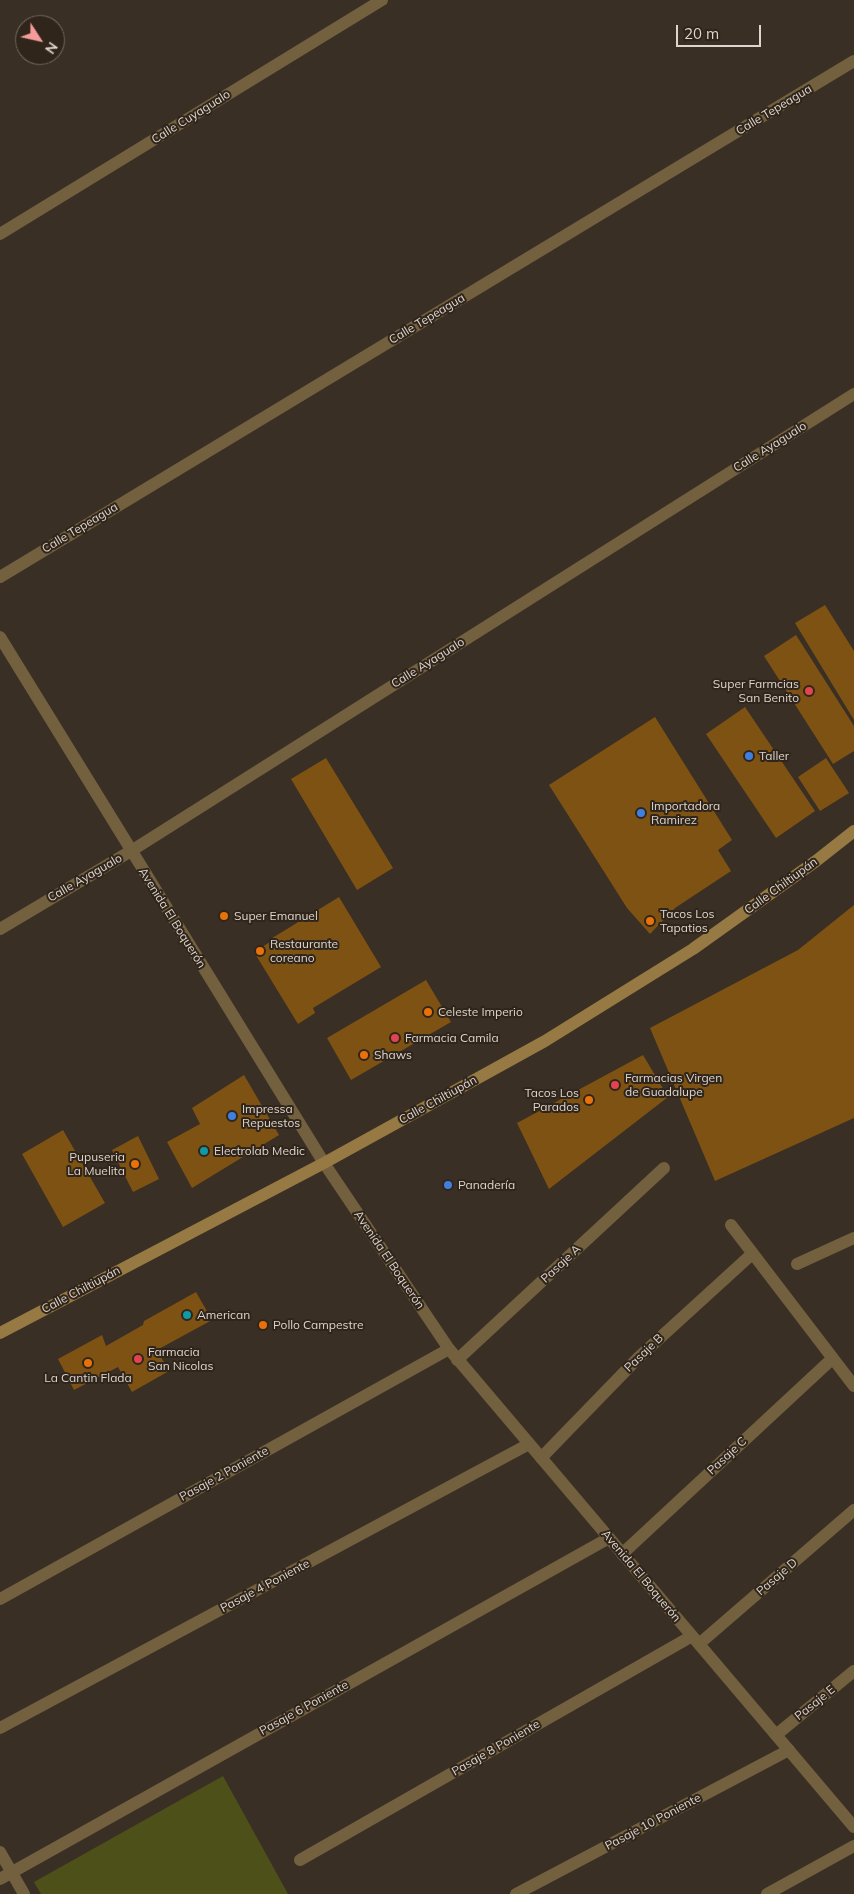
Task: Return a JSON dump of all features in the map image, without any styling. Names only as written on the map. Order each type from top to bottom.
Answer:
[{"type":"main road","name":"Calle Chiltiupán","points":[[0,1333],[324,1163],[545,1041],[693,950],[816,861],[854,831]]},
{"type":"street","name":"Calle Cuyagualo","points":[[0,234],[382,0]]},
{"type":"street","name":"Calle Tepeagua","points":[[0,577],[854,61]]},
{"type":"street","name":"Calle Ayagualo","points":[[0,929],[130,851],[854,394]]},
{"type":"street","name":"Avenida El Boquerón","points":[[0,637],[130,851],[324,1163],[448,1349],[854,1827]]},
{"type":"street","name":"Pasaje A","points":[[458,1360],[664,1168]]},
{"type":"street","points":[[731,1226],[854,1386]]},
{"type":"street","points":[[797,1264],[854,1238]]},
{"type":"street","name":"Pasaje B","points":[[541,1458],[639,1357],[752,1254]]},
{"type":"street","name":"Pasaje 2 Poniente","points":[[0,1599],[448,1349]]},
{"type":"street","name":"Pasaje C","points":[[622,1554],[832,1358]]},
{"type":"street","name":"Pasaje 4 Poniente","points":[[0,1728],[529,1444]]},
{"type":"street","name":"Pasaje D","points":[[696,1640],[854,1510]]},
{"type":"street","name":"Pasaje 6 Poniente","points":[[0,1879],[609,1538]]},
{"type":"street","name":"Pasaje 8 Poniente","points":[[300,1860],[696,1640]]},
{"type":"street","name":"Pasaje E","points":[[776,1735],[854,1670]]},
{"type":"street","name":"Pasaje 10 Poniente","points":[[516,1894],[789,1750]]},
{"type":"street","points":[[767,1894],[854,1846]]},
{"type":"street","points":[[0,1852],[24,1894]]},
{"type":"shaded area","points":[[223,1776],[288,1894],[41,1894],[34,1882]]},
{"type":"building","points":[[825,605],[854,651],[854,720],[795,623]]},
{"type":"building","name":"Super Farmcias San Benito","points":[[796,635],[854,726],[854,751],[833,764],[764,656]]},
{"type":"building","name":"Taller","points":[[745,707],[815,811],[776,838],[706,734]]},
{"type":"building","name":"Importadora Ramirez","points":[[655,717],[732,840],[718,850],[731,871],[675,908],[650,934],[627,908],[549,785]]},
{"type":"building","points":[[326,758],[393,868],[357,890],[291,779]]},
{"type":"building","points":[[826,758],[849,793],[820,811],[798,777]]},
{"type":"building","points":[[339,897],[381,967],[313,1008],[315,1013],[298,1024],[254,952],[270,942],[269,940]]},
{"type":"building","points":[[854,905],[854,1118],[715,1181],[650,1028],[798,950]]},
{"type":"building","points":[[426,980],[451,1022],[351,1080],[327,1038]]},
{"type":"building","points":[[643,1055],[668,1097],[549,1189],[517,1123]]},
{"type":"building","name":"Impressa Repuestos","points":[[244,1075],[279,1135],[192,1188],[167,1142],[200,1124],[192,1108]]},
{"type":"building","points":[[63,1130],[105,1203],[63,1227],[22,1154]]},
{"type":"building","name":"Pupuseria La Muelita","points":[[138,1136],[159,1179],[133,1192],[112,1150]]},
{"type":"building","points":[[196,1292],[212,1320],[157,1350],[169,1371],[132,1392],[118,1367],[74,1390],[58,1359],[102,1335],[106,1346],[143,1325],[144,1321]]},
{"type":"place","name":"Super Farmcias San Benito","points":[[809,691]]},
{"type":"place","name":"Taller","points":[[749,756]]},
{"type":"place","name":"Importadora Ramirez","points":[[641,813]]},
{"type":"place","name":"Super Emanuel","points":[[224,916]]},
{"type":"place","name":"Tacos Los Tapatios","points":[[650,921]]},
{"type":"place","name":"Restaurante coreano","points":[[260,951]]},
{"type":"place","name":"Celeste Imperio","points":[[428,1012]]},
{"type":"place","name":"Farmacia Camila","points":[[395,1038]]},
{"type":"place","name":"Shaws","points":[[364,1055]]},
{"type":"place","name":"Farmacias Virgen de Guadalupe","points":[[615,1085]]},
{"type":"place","name":"Tacos Los Parados","points":[[589,1100]]},
{"type":"place","name":"Impressa Repuestos","points":[[232,1116]]},
{"type":"place","name":"Electrolab Medic","points":[[204,1151]]},
{"type":"place","name":"Pupuseria La Muelita","points":[[135,1164]]},
{"type":"place","name":"Panadería","points":[[448,1185]]},
{"type":"place","name":"American","points":[[187,1315]]},
{"type":"place","name":"Pollo Campestre","points":[[263,1325]]},
{"type":"place","name":"Farmacia San Nicolas","points":[[138,1359]]},
{"type":"place","name":"La Cantin Flada","points":[[88,1363]]}]
